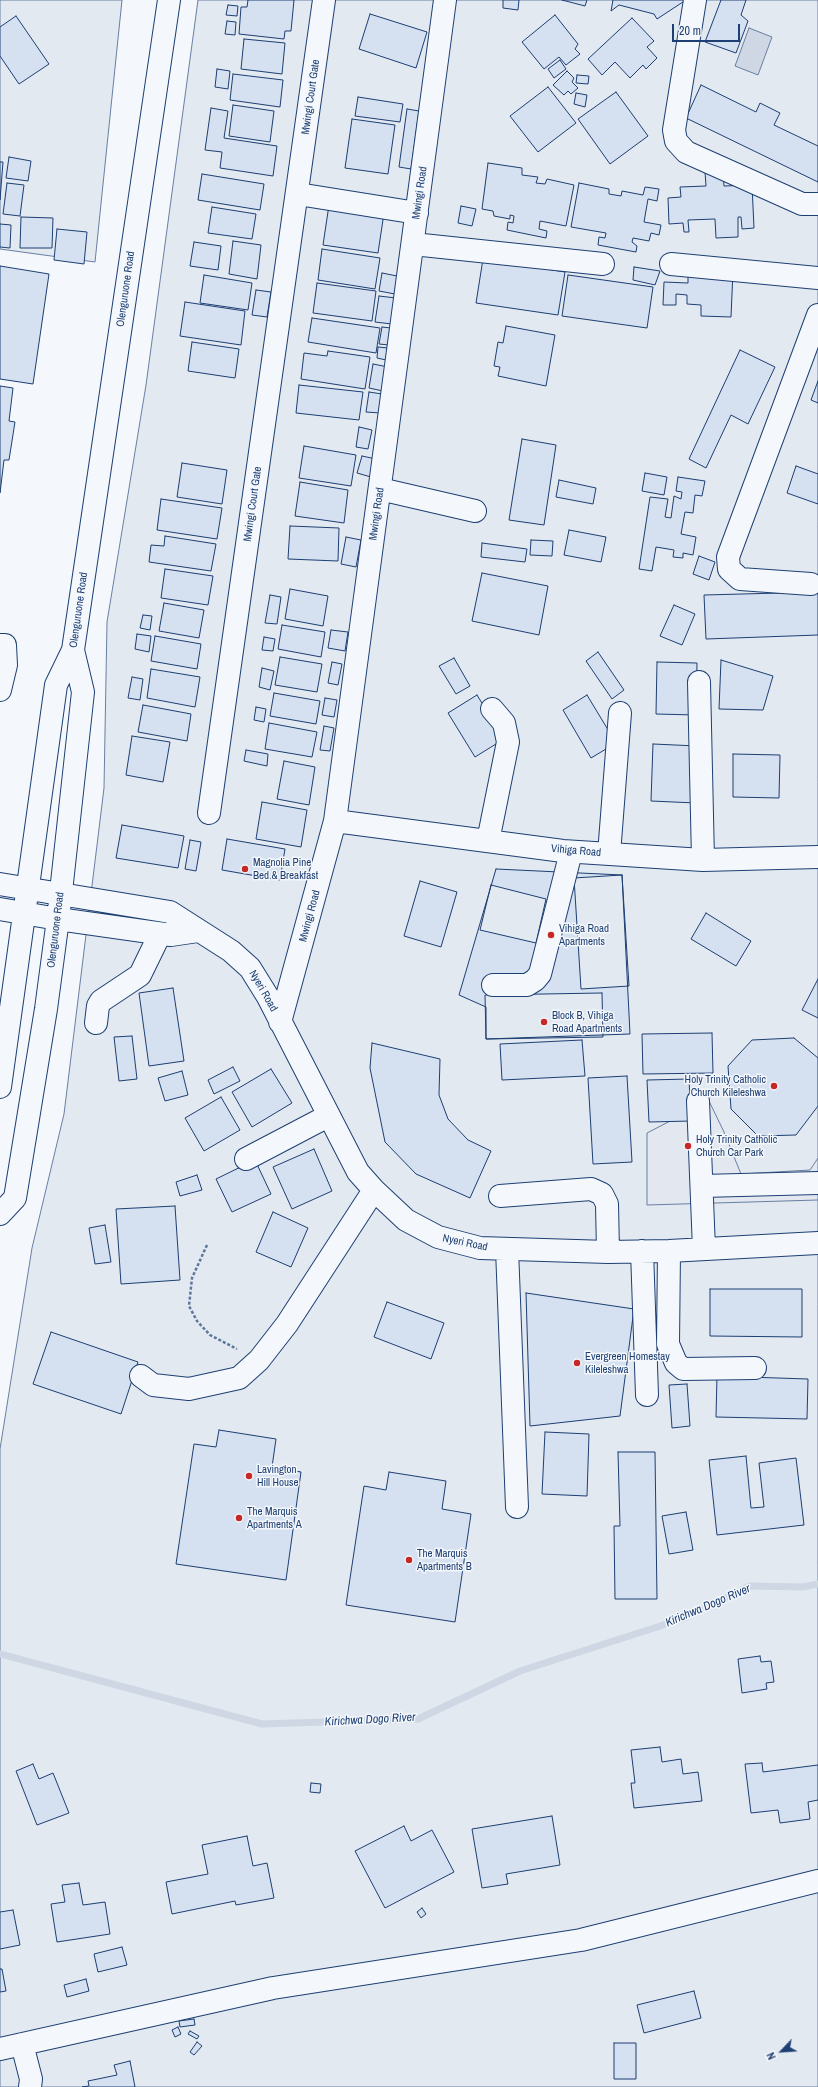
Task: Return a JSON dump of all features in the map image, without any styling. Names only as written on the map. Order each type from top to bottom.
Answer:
[{"type":"street","name":"Olenguruone Road","points":[[0,1214],[14,1198],[46,1009],[58,919],[83,692],[73,650],[169,0]]},
{"type":"street","name":"Mwingi Court Gate","points":[[209,813],[298,194],[324,0]]},
{"type":"street","name":"Mwingi Road","points":[[280,1022],[335,821],[445,0]]},
{"type":"street","points":[[696,0],[674,130],[676,141],[686,152],[802,204],[818,204]]},
{"type":"street","points":[[298,194],[417,213]]},
{"type":"street","points":[[413,244],[603,264]]},
{"type":"street","points":[[671,264],[818,278]]},
{"type":"street","points":[[811,584],[740,579],[729,569],[728,557],[818,314]]},
{"type":"street","points":[[380,489],[475,511]]},
{"type":"street","points":[[0,645],[5,645],[6,665],[0,690]]},
{"type":"street","points":[[0,1087],[2,1060],[28,888],[56,685],[73,650]]},
{"type":"street","points":[[699,682],[703,860]]},
{"type":"street","points":[[488,840],[508,742],[504,723],[492,708]]},
{"type":"street","points":[[609,854],[620,712]]},
{"type":"street","name":"Vihiga Road","points":[[335,821],[571,852],[703,860],[818,857]]},
{"type":"street","points":[[493,985],[527,985],[535,980],[540,974],[571,852]]},
{"type":"street","name":"Nyeri Road","points":[[0,884],[170,912],[231,951],[250,968],[280,1022],[358,1172],[374,1190],[406,1220],[438,1237],[480,1248],[608,1252],[669,1251],[818,1243]]},
{"type":"street","points":[[0,909],[24,914],[160,934],[171,935],[198,931]]},
{"type":"street","points":[[96,1022],[98,1006],[101,1001],[140,975],[160,934]]},
{"type":"street","points":[[698,1101],[704,1249]]},
{"type":"street","points":[[246,1159],[328,1116]]},
{"type":"street","points":[[702,1186],[818,1183]]},
{"type":"street","points":[[500,1196],[591,1189],[602,1194],[607,1204],[608,1252]]},
{"type":"street","points":[[141,1376],[153,1385],[189,1389],[239,1378],[259,1360],[291,1318],[374,1190]]},
{"type":"street","points":[[507,1249],[517,1507]]},
{"type":"street","points":[[642,1251],[647,1395]]},
{"type":"street","points":[[669,1251],[668,1344],[676,1363],[684,1369],[756,1368]]},
{"type":"street","points":[[0,2049],[273,1988],[581,1940],[818,1881]]},
{"type":"street","points":[[22,2044],[31,2079],[30,2087]]},
{"type":"path","points":[[207,1245],[192,1278],[189,1306],[197,1321],[210,1335],[259,1360]]},
{"type":"shaded area","points":[[0,0],[122,0],[95,262],[0,249]]},
{"type":"shaded area","points":[[198,0],[818,0],[818,2087],[0,2087],[0,1449],[32,1248],[64,1114],[104,788],[107,622],[146,385]]},
{"type":"shaded area","points":[[749,28],[772,37],[758,75],[735,66]]},
{"type":"shaded area","name":"Holy Trinity Catholic Church Car Park","points":[[709,1101],[724,1132],[741,1174],[810,1170],[818,1158],[818,1200],[647,1205],[647,1133]]},
{"type":"building","points":[[248,0],[294,0],[291,31],[285,31],[284,39],[239,34],[241,7],[247,7]]},
{"type":"building","points":[[503,0],[519,0],[518,10],[503,8]]},
{"type":"building","points":[[562,0],[587,0],[585,6]]},
{"type":"building","points":[[613,0],[686,0],[657,19],[654,14],[619,5],[611,11]]},
{"type":"building","points":[[721,0],[746,0],[741,15],[748,21],[736,53],[705,42]]},
{"type":"building","points":[[228,5],[238,6],[237,16],[226,15]]},
{"type":"building","points":[[370,14],[427,32],[416,68],[359,49]]},
{"type":"building","points":[[555,15],[578,44],[575,49],[580,54],[566,65],[559,57],[544,69],[522,42]]},
{"type":"building","points":[[16,16],[49,64],[19,84],[0,56],[0,27]]},
{"type":"building","points":[[632,18],[654,41],[647,47],[657,58],[646,69],[643,65],[630,78],[615,62],[602,75],[588,59]]},
{"type":"building","points":[[227,21],[236,22],[235,35],[225,34]]},
{"type":"building","points":[[244,39],[285,43],[282,74],[241,69]]},
{"type":"building","points":[[560,60],[566,69],[554,78],[548,69]]},
{"type":"building","points":[[217,69],[230,71],[228,89],[215,87]]},
{"type":"building","points":[[567,71],[574,78],[572,82],[578,88],[571,94],[568,91],[564,95],[553,85]]},
{"type":"building","points":[[233,74],[283,80],[280,107],[230,100]]},
{"type":"building","points":[[577,75],[589,76],[588,84],[576,83]]},
{"type":"building","points":[[701,85],[756,112],[760,103],[780,113],[774,125],[818,146],[818,182],[686,118]]},
{"type":"building","points":[[548,87],[576,123],[538,152],[510,116]]},
{"type":"building","points":[[616,92],[648,136],[610,164],[578,119]]},
{"type":"building","points":[[576,93],[587,95],[585,107],[574,104]]},
{"type":"building","points":[[358,97],[403,104],[400,122],[355,116]]},
{"type":"building","points":[[233,105],[274,111],[270,142],[229,136]]},
{"type":"building","points":[[211,108],[228,111],[224,138],[277,146],[273,176],[220,168],[222,152],[205,150]]},
{"type":"building","points":[[407,109],[419,111],[411,169],[399,167]]},
{"type":"building","points":[[352,119],[395,125],[388,174],[345,168]]},
{"type":"building","points":[[9,157],[31,161],[28,181],[6,178]]},
{"type":"building","points":[[0,162],[3,162],[0,200]]},
{"type":"building","points":[[488,163],[522,168],[522,175],[538,177],[536,183],[545,184],[547,179],[574,185],[566,226],[540,221],[539,229],[547,231],[546,238],[507,230],[508,222],[513,223],[514,216],[510,215],[510,219],[494,216],[493,211],[482,209]]},
{"type":"building","points":[[705,172],[723,172],[724,186],[752,185],[754,228],[742,229],[741,217],[738,217],[738,237],[716,238],[715,219],[688,220],[689,232],[684,232],[683,223],[669,224],[668,198],[681,197],[680,187],[706,186]]},
{"type":"building","points":[[202,174],[264,184],[260,210],[198,200]]},
{"type":"building","points":[[7,183],[24,185],[20,216],[3,214]]},
{"type":"building","points":[[579,183],[609,189],[609,194],[621,196],[622,191],[643,195],[645,187],[659,189],[657,201],[648,199],[644,222],[661,225],[659,235],[651,233],[649,241],[633,238],[632,242],[637,246],[636,252],[598,245],[599,237],[605,238],[606,233],[571,227]]},
{"type":"building","points":[[329,205],[384,213],[378,253],[323,245]]},
{"type":"building","points":[[461,206],[476,209],[472,226],[458,223]]},
{"type":"building","points":[[212,207],[256,214],[252,239],[208,233]]},
{"type":"building","points":[[21,217],[53,218],[52,248],[20,248]]},
{"type":"building","points":[[0,224],[11,225],[10,248],[0,247]]},
{"type":"building","points":[[57,229],[87,232],[84,264],[54,260]]},
{"type":"building","points":[[233,241],[261,245],[257,279],[229,274]]},
{"type":"building","points":[[194,242],[221,246],[218,270],[190,266]]},
{"type":"building","points":[[322,249],[380,258],[375,289],[318,280]]},
{"type":"building","points":[[483,259],[565,272],[558,315],[476,303]]},
{"type":"building","points":[[0,266],[49,274],[33,384],[0,379]]},
{"type":"building","points":[[634,267],[660,271],[655,285],[633,280]]},
{"type":"building","points":[[688,270],[733,271],[731,317],[701,316],[701,305],[687,304],[687,295],[676,294],[676,305],[663,305],[664,282],[688,283]]},
{"type":"building","points":[[382,273],[397,276],[395,294],[379,291]]},
{"type":"building","points":[[204,275],[252,283],[248,310],[200,303]]},
{"type":"building","points":[[568,275],[653,287],[647,328],[562,316]]},
{"type":"building","points":[[317,283],[376,291],[372,321],[313,313]]},
{"type":"building","points":[[256,290],[271,292],[267,317],[252,315]]},
{"type":"building","points":[[379,296],[396,298],[392,324],[375,322]]},
{"type":"building","points":[[185,302],[245,311],[241,345],[180,336]]},
{"type":"building","points":[[312,318],[380,328],[376,353],[308,342]]},
{"type":"building","points":[[506,326],[555,335],[546,386],[498,376],[500,367],[494,366],[498,342],[503,343]]},
{"type":"building","points":[[382,327],[391,328],[389,345],[379,344]]},
{"type":"building","points":[[192,342],[239,349],[235,378],[188,371]]},
{"type":"building","points":[[378,347],[388,348],[386,360],[377,358]]},
{"type":"building","points":[[740,350],[775,367],[748,424],[731,415],[706,468],[689,459]]},
{"type":"building","points":[[328,351],[370,357],[365,389],[301,379],[304,353],[327,356]]},
{"type":"building","points":[[373,364],[388,367],[383,391],[369,388]]},
{"type":"building","points":[[818,381],[818,403],[811,400]]},
{"type":"building","points":[[299,385],[363,392],[359,420],[296,413]]},
{"type":"building","points":[[0,386],[13,388],[9,421],[15,422],[9,460],[4,460],[0,493]]},
{"type":"building","points":[[369,392],[382,394],[380,413],[366,412]]},
{"type":"building","points":[[359,427],[372,430],[368,449],[356,447]]},
{"type":"building","points":[[522,439],[556,445],[544,525],[509,520]]},
{"type":"building","points":[[304,446],[356,455],[351,486],[299,478]]},
{"type":"building","points":[[362,456],[376,459],[371,477],[357,473]]},
{"type":"building","points":[[182,463],[227,470],[222,504],[177,497]]},
{"type":"building","points":[[796,466],[818,474],[818,504],[787,493]]},
{"type":"building","points":[[645,473],[667,477],[664,495],[642,491]]},
{"type":"building","points":[[678,477],[705,481],[702,496],[695,495],[693,513],[685,512],[681,534],[696,537],[693,555],[683,553],[683,558],[673,557],[674,550],[656,547],[652,571],[639,569],[650,497],[668,499],[665,517],[671,518],[674,496],[681,499],[682,492],[676,491]]},
{"type":"building","points":[[559,480],[596,488],[593,504],[556,497]]},
{"type":"building","points":[[300,482],[348,490],[344,523],[295,516]]},
{"type":"building","points":[[161,499],[222,508],[217,539],[157,530]]},
{"type":"building","points":[[290,526],[339,528],[338,561],[288,559]]},
{"type":"building","points":[[569,530],[606,537],[601,562],[564,555]]},
{"type":"building","points":[[165,536],[216,544],[211,571],[149,562],[151,545],[164,546]]},
{"type":"building","points":[[346,537],[361,540],[356,567],[341,564]]},
{"type":"building","points":[[531,540],[553,541],[552,556],[530,555]]},
{"type":"building","points":[[482,543],[527,549],[525,562],[481,557]]},
{"type":"building","points":[[699,556],[715,562],[709,580],[693,574]]},
{"type":"building","points":[[165,569],[213,576],[208,605],[161,598]]},
{"type":"building","points":[[482,573],[548,586],[539,635],[472,621]]},
{"type":"building","points":[[290,589],[328,596],[323,626],[285,619]]},
{"type":"building","points":[[818,592],[818,635],[706,639],[704,595]]},
{"type":"building","points":[[270,595],[281,597],[277,624],[265,623]]},
{"type":"building","points":[[164,603],[204,610],[199,638],[159,631]]},
{"type":"building","points":[[674,605],[695,614],[682,645],[660,636]]},
{"type":"building","points":[[143,615],[152,616],[150,630],[140,628]]},
{"type":"building","points":[[282,625],[325,632],[321,657],[278,649]]},
{"type":"building","points":[[331,630],[348,632],[345,651],[328,648]]},
{"type":"building","points":[[137,634],[151,636],[149,652],[135,649]]},
{"type":"building","points":[[155,636],[201,644],[197,669],[151,661]]},
{"type":"building","points":[[264,637],[275,639],[273,651],[262,650]]},
{"type":"building","points":[[598,652],[624,690],[612,699],[586,661]]},
{"type":"building","points":[[280,657],[322,664],[317,692],[275,685]]},
{"type":"building","points":[[454,658],[470,686],[456,694],[439,666]]},
{"type":"building","points":[[721,660],[773,676],[763,710],[719,709]]},
{"type":"building","points":[[332,662],[342,664],[338,685],[328,683]]},
{"type":"building","points":[[657,662],[697,663],[696,715],[656,714]]},
{"type":"building","points":[[262,668],[274,671],[270,690],[259,687]]},
{"type":"building","points":[[151,669],[200,677],[195,707],[147,698]]},
{"type":"building","points":[[132,677],[143,679],[140,700],[128,698]]},
{"type":"building","points":[[274,693],[320,701],[316,724],[270,716]]},
{"type":"building","points":[[477,695],[504,739],[475,757],[448,713]]},
{"type":"building","points":[[587,695],[616,743],[591,758],[563,710]]},
{"type":"building","points":[[325,698],[337,700],[334,717],[322,715]]},
{"type":"building","points":[[143,705],[191,714],[187,741],[138,732]]},
{"type":"building","points":[[256,707],[266,709],[264,722],[254,720]]},
{"type":"building","points":[[269,723],[317,732],[312,757],[265,749]]},
{"type":"building","points":[[324,726],[334,728],[330,751],[320,750]]},
{"type":"building","points":[[132,736],[170,742],[163,782],[126,775]]},
{"type":"building","points":[[653,744],[697,746],[696,803],[651,801]]},
{"type":"building","points":[[246,750],[268,754],[267,766],[244,761]]},
{"type":"building","points":[[733,754],[780,755],[779,798],[733,797]]},
{"type":"building","points":[[284,761],[315,767],[309,805],[277,799]]},
{"type":"building","points":[[262,802],[307,810],[301,847],[256,839]]},
{"type":"building","points":[[122,825],[184,836],[178,868],[116,858]]},
{"type":"building","points":[[227,839],[285,849],[280,880],[222,870]]},
{"type":"building","points":[[190,840],[201,842],[196,871],[185,869]]},
{"type":"building","name":"Vihiga Road Apartments","points":[[496,869],[622,875],[630,1034],[486,1039],[486,1007],[459,995]]},
{"type":"building","points":[[622,875],[629,986],[581,989],[574,878]]},
{"type":"building","points":[[420,881],[457,892],[441,947],[404,936]]},
{"type":"building","points":[[491,885],[546,899],[536,943],[480,930]]},
{"type":"building","points":[[706,913],[751,941],[736,966],[691,939]]},
{"type":"building","points":[[818,979],[818,1018],[802,1010]]},
{"type":"building","points":[[173,988],[184,1061],[149,1066],[139,993]]},
{"type":"building","name":"Block B, Vihiga Road Apartments","points":[[602,993],[603,1037],[486,1039],[485,995]]},
{"type":"building","points":[[712,1033],[713,1073],[643,1074],[642,1034]]},
{"type":"building","points":[[132,1036],[137,1079],[119,1081],[114,1037]]},
{"type":"building","name":"Holy Trinity Catholic Church Kileleshwa","points":[[794,1038],[818,1058],[818,1106],[796,1135],[758,1136],[731,1109],[728,1066],[752,1040]]},
{"type":"building","points":[[582,1040],[585,1076],[502,1080],[500,1044]]},
{"type":"building","points":[[372,1043],[440,1059],[439,1095],[448,1119],[468,1140],[491,1151],[470,1198],[416,1174],[385,1142],[370,1068]]},
{"type":"building","points":[[233,1067],[240,1081],[214,1094],[208,1080]]},
{"type":"building","points":[[271,1069],[292,1103],[252,1127],[232,1092]]},
{"type":"building","points":[[182,1071],[188,1095],[165,1101],[158,1078]]},
{"type":"building","points":[[627,1076],[632,1162],[593,1164],[588,1078]]},
{"type":"building","points":[[689,1079],[691,1121],[649,1122],[647,1080]]},
{"type":"building","points":[[221,1097],[240,1130],[204,1151],[185,1118]]},
{"type":"building","points":[[314,1149],[332,1191],[292,1209],[273,1167]]},
{"type":"building","points":[[255,1160],[271,1194],[232,1212],[216,1179]]},
{"type":"building","points":[[197,1175],[202,1190],[180,1196],[176,1182]]},
{"type":"building","points":[[175,1206],[180,1280],[121,1284],[116,1209]]},
{"type":"building","points":[[273,1212],[308,1228],[291,1267],[256,1252]]},
{"type":"building","points":[[105,1225],[111,1262],[95,1264],[89,1228]]},
{"type":"building","points":[[710,1289],[802,1289],[802,1337],[710,1336]]},
{"type":"building","name":"Evergreen Homestay Kileleshwa","points":[[526,1293],[634,1309],[620,1416],[530,1426]]},
{"type":"building","points":[[387,1302],[444,1323],[431,1359],[374,1337]]},
{"type":"building","points":[[51,1332],[138,1362],[121,1414],[33,1384]]},
{"type":"building","points":[[717,1376],[808,1379],[807,1419],[716,1417]]},
{"type":"building","points":[[687,1384],[690,1426],[672,1428],[669,1385]]},
{"type":"building","name":"The Marquis Apartments A","points":[[219,1430],[276,1439],[272,1467],[301,1472],[286,1580],[176,1564],[194,1444],[216,1447]]},
{"type":"building","points":[[545,1432],[589,1434],[587,1496],[542,1494]]},
{"type":"building","points":[[618,1452],[655,1452],[657,1599],[615,1599],[614,1526],[620,1526]]},
{"type":"building","points":[[746,1456],[751,1508],[764,1507],[759,1463],[796,1458],[804,1525],[717,1535],[709,1460]]},
{"type":"building","name":"The Marquis Apartments B","points":[[389,1472],[446,1481],[442,1509],[471,1514],[455,1622],[346,1605],[364,1486],[386,1490]]},
{"type":"building","points":[[686,1512],[693,1550],[669,1554],[662,1516]]},
{"type":"building","points":[[760,1656],[761,1662],[771,1661],[774,1682],[766,1683],[767,1689],[742,1693],[738,1659]]},
{"type":"building","points":[[660,1747],[662,1762],[681,1759],[683,1774],[698,1772],[702,1801],[634,1808],[631,1783],[635,1783],[631,1750]]},
{"type":"building","points":[[762,1763],[763,1772],[818,1765],[818,1800],[808,1802],[810,1819],[780,1823],[778,1810],[751,1813],[745,1764]]},
{"type":"building","points":[[33,1764],[39,1779],[53,1773],[69,1813],[37,1825],[16,1771]]},
{"type":"building","points":[[311,1783],[321,1784],[320,1793],[310,1792]]},
{"type":"building","points":[[552,1816],[560,1865],[506,1874],[508,1884],[482,1888],[472,1829]]},
{"type":"building","points":[[404,1826],[411,1841],[432,1830],[454,1872],[385,1908],[355,1851]]},
{"type":"building","points":[[247,1836],[253,1866],[267,1863],[274,1898],[236,1905],[235,1901],[172,1914],[166,1882],[208,1874],[202,1845]]},
{"type":"building","points":[[79,1883],[83,1905],[105,1902],[110,1934],[57,1942],[51,1904],[65,1902],[62,1885]]},
{"type":"building","points":[[422,1908],[426,1914],[421,1918],[417,1912]]},
{"type":"building","points":[[13,1910],[20,1945],[0,1949],[0,1912]]},
{"type":"building","points":[[122,1947],[127,1965],[98,1972],[94,1954]]},
{"type":"building","points":[[0,1969],[2,1969],[6,1991],[0,1992]]},
{"type":"building","points":[[86,1979],[89,1991],[67,1997],[64,1985]]},
{"type":"building","points":[[694,1991],[701,2018],[644,2033],[637,2005]]},
{"type":"building","points":[[194,2019],[195,2025],[180,2027],[179,2021]]},
{"type":"building","points":[[178,2027],[181,2034],[175,2037],[172,2030]]},
{"type":"building","points":[[190,2031],[199,2036],[197,2039],[188,2034]]},
{"type":"building","points":[[197,2042],[202,2046],[194,2055],[190,2052]]},
{"type":"building","points":[[614,2043],[636,2043],[636,2079],[614,2079]]},
{"type":"building","points":[[130,2061],[135,2087],[82,2087],[89,2086],[88,2081],[117,2075],[114,2065]]},
{"type":"waterway","name":"Kirichwa Dogo River","points":[[0,1654],[262,1724],[418,1719],[520,1671],[682,1619],[750,1586],[803,1587],[818,1584]]},
{"type":"place","name":"Magnolia Pine Bed & Breakfast","points":[[245,869]]},
{"type":"place","name":"Vihiga Road Apartments","points":[[551,935]]},
{"type":"place","name":"Block B, Vihiga Road Apartments","points":[[544,1022]]},
{"type":"place","name":"Holy Trinity Catholic Church Kileleshwa","points":[[774,1086]]},
{"type":"place","name":"Holy Trinity Catholic Church Car Park","points":[[688,1146]]},
{"type":"place","name":"Evergreen Homestay Kileleshwa","points":[[577,1363]]},
{"type":"place","name":"Lavington Hill House","points":[[249,1476]]},
{"type":"place","name":"The Marquis Apartments A","points":[[239,1518]]},
{"type":"place","name":"The Marquis Apartments B","points":[[409,1560]]}]
